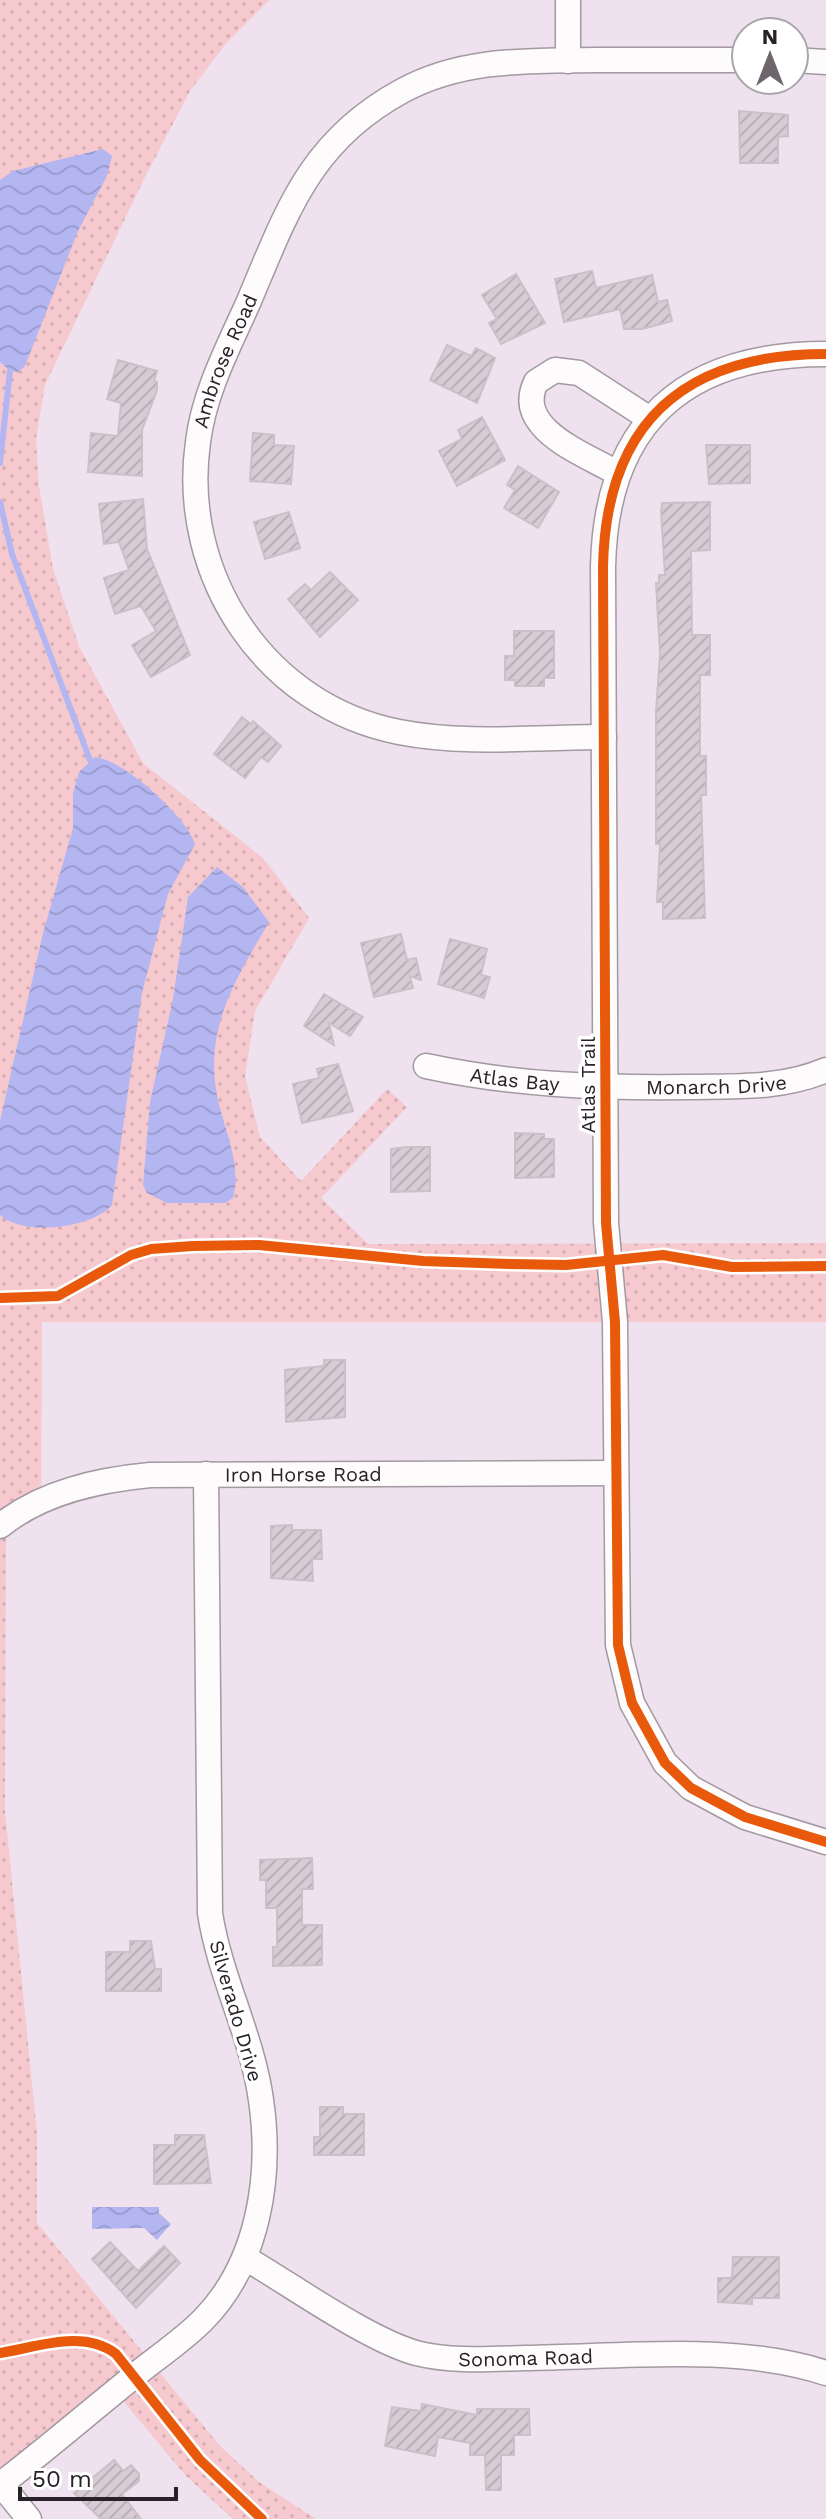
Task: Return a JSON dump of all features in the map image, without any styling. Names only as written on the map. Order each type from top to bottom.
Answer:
[{"type":"street","points":[[568,0],[568,61]]},
{"type":"street","name":"Ambrose Road","points":[[604,737],[434,738],[358,721],[324,706],[271,665],[231,613],[205,555],[196,496],[198,440],[208,395],[295,192],[314,165],[353,123],[403,91],[434,76],[487,63],[730,60]]},
{"type":"street","name":"Atlas Trail","points":[[826,354],[766,356],[742,362],[690,386],[650,419],[617,473],[604,531],[606,1223],[615,1322],[620,1660],[632,1703],[650,1741],[679,1779],[705,1798],[764,1824],[826,1842]]},
{"type":"street","points":[[617,473],[537,422],[530,402],[536,382],[555,370],[579,373],[650,419]]},
{"type":"street","name":"Atlas Bay","points":[[426,1066],[504,1082],[606,1088]]},
{"type":"street","name":"Monarch Drive","points":[[606,1088],[765,1086],[826,1070]]},
{"type":"street","name":"Iron Horse Road","points":[[0,1526],[41,1502],[112,1479],[206,1474],[616,1473]]},
{"type":"street","name":"Silverado Drive","points":[[0,2483],[183,2339],[221,2299],[247,2259],[261,2190],[262,2102],[253,2058],[215,1945],[210,1913],[206,1474]]},
{"type":"street","name":"Sonoma Road","points":[[247,2259],[375,2334],[416,2353],[494,2358],[742,2356],[786,2360],[826,2373]]},
{"type":"street","points":[[0,2483],[29,2519]]},
{"type":"shaded area","points":[[0,0],[269,0],[224,46],[190,91],[45,385],[36,439],[39,486],[53,569],[79,646],[143,763],[263,858],[309,918],[255,1011],[245,1076],[260,1137],[301,1181],[387,1089],[407,1107],[321,1198],[368,1244],[826,1243],[826,1322],[42,1322],[41,1502],[6,1522],[5,1811],[37,2134],[37,2223],[220,2446],[259,2482],[316,2519],[233,2519],[185,2475],[115,2391],[0,2483]]},
{"type":"water","points":[[103,149],[112,156],[107,176],[78,231],[25,366],[18,372],[10,371],[0,362],[0,180],[13,171]]},
{"type":"water","points":[[95,757],[122,768],[152,791],[180,819],[195,844],[168,894],[142,993],[112,1205],[103,1213],[74,1224],[41,1228],[25,1226],[0,1215],[0,1121],[43,933],[73,828],[73,793],[79,772]]},
{"type":"water","points":[[217,867],[243,887],[269,922],[227,1001],[216,1043],[216,1089],[233,1157],[233,1198],[225,1203],[167,1203],[147,1193],[143,1185],[150,1102],[173,999],[188,897]]},
{"type":"water","points":[[92,2207],[159,2207],[159,2213],[171,2224],[157,2240],[144,2228],[92,2229]]},
{"type":"building","points":[[739,111],[788,115],[788,136],[778,137],[778,163],[740,163]]},
{"type":"building","points":[[592,271],[596,288],[652,275],[658,302],[667,300],[672,321],[642,329],[624,329],[620,309],[564,322],[555,279]]},
{"type":"building","points":[[516,274],[545,323],[501,344],[489,323],[497,319],[482,295]]},
{"type":"building","points":[[447,345],[471,356],[476,348],[495,358],[477,403],[430,380]]},
{"type":"building","points":[[118,360],[157,371],[154,381],[157,382],[157,390],[142,430],[142,476],[88,472],[91,433],[118,436],[121,403],[107,399]]},
{"type":"building","points":[[482,417],[505,460],[457,486],[439,451],[462,439],[458,430]]},
{"type":"building","points":[[253,433],[274,435],[274,445],[294,446],[291,484],[250,481]]},
{"type":"building","points":[[706,445],[750,445],[750,483],[709,484]]},
{"type":"building","points":[[518,466],[559,492],[538,528],[504,508],[515,490],[507,485]]},
{"type":"building","points":[[143,499],[147,549],[190,655],[151,677],[132,645],[156,631],[141,606],[115,614],[104,578],[129,570],[119,542],[104,544],[99,504]]},
{"type":"building","points":[[710,502],[710,550],[691,551],[692,635],[710,635],[710,675],[700,675],[700,756],[706,756],[706,795],[701,795],[705,918],[663,919],[663,902],[657,902],[660,844],[656,844],[656,711],[660,654],[656,583],[659,583],[659,575],[665,575],[662,503]]},
{"type":"building","points":[[289,512],[300,548],[265,559],[254,522]]},
{"type":"building","points":[[330,572],[358,600],[320,637],[288,599],[305,584],[311,590]]},
{"type":"building","points":[[514,631],[554,631],[554,678],[544,678],[544,686],[515,686],[515,680],[505,680],[505,656],[514,656]]},
{"type":"building","points":[[242,717],[251,724],[253,721],[281,746],[268,762],[261,757],[245,778],[214,754]]},
{"type":"building","points":[[401,934],[407,960],[416,958],[421,980],[410,976],[413,988],[374,997],[361,943]]},
{"type":"building","points":[[450,939],[487,949],[481,975],[490,977],[484,998],[438,984]]},
{"type":"building","points":[[324,994],[363,1017],[350,1036],[329,1023],[334,1045],[304,1026]]},
{"type":"building","points":[[338,1064],[353,1111],[302,1123],[293,1084],[319,1078],[317,1069]]},
{"type":"building","points":[[515,1133],[544,1134],[544,1139],[554,1139],[554,1177],[515,1178]]},
{"type":"building","points":[[430,1147],[430,1191],[391,1192],[391,1149]]},
{"type":"building","points":[[324,1360],[345,1360],[345,1417],[286,1422],[285,1370],[324,1366]]},
{"type":"building","points":[[292,1525],[292,1530],[321,1530],[322,1559],[312,1559],[313,1581],[271,1578],[271,1526]]},
{"type":"building","points":[[312,1858],[313,1889],[302,1889],[302,1925],[322,1925],[322,1965],[273,1966],[273,1947],[277,1947],[277,1908],[266,1908],[266,1880],[260,1880],[260,1860]]},
{"type":"building","points":[[130,1941],[151,1941],[155,1969],[161,1969],[161,1991],[106,1991],[106,1952],[130,1952]]},
{"type":"building","points":[[320,2107],[343,2107],[343,2114],[364,2114],[364,2155],[314,2155],[314,2137],[320,2137]]},
{"type":"building","points":[[175,2135],[204,2135],[211,2183],[154,2184],[154,2145],[175,2145]]},
{"type":"building","points":[[110,2242],[138,2271],[164,2246],[180,2263],[136,2308],[92,2259]]},
{"type":"building","points":[[733,2257],[779,2257],[779,2298],[752,2298],[752,2304],[718,2302],[718,2278],[732,2278]]},
{"type":"building","points":[[422,2404],[477,2415],[477,2409],[529,2409],[530,2435],[514,2435],[514,2455],[501,2455],[501,2490],[486,2490],[485,2455],[470,2455],[470,2443],[438,2437],[435,2456],[385,2446],[392,2407],[421,2411]]},
{"type":"building","points":[[114,2460],[123,2471],[131,2465],[139,2474],[139,2481],[122,2494],[141,2519],[101,2519],[74,2493]]},
{"type":"waterway","points":[[0,463],[10,371]]},
{"type":"waterway","points":[[0,502],[12,554],[90,760]]},
{"type":"cycle path","points":[[826,354],[776,357],[732,367],[694,383],[662,406],[637,436],[619,473],[608,517],[603,567],[606,1223],[615,1322],[618,1645],[632,1703],[665,1763],[691,1788],[745,1817],[826,1842]]},
{"type":"cycle path","points":[[0,1298],[58,1296],[131,1255],[151,1249],[193,1246],[259,1245],[423,1261],[511,1264],[566,1265],[663,1255],[732,1267],[826,1266]]},
{"type":"cycle path","points":[[0,2353],[75,2341],[89,2342],[116,2354],[200,2460],[262,2519]]}]
